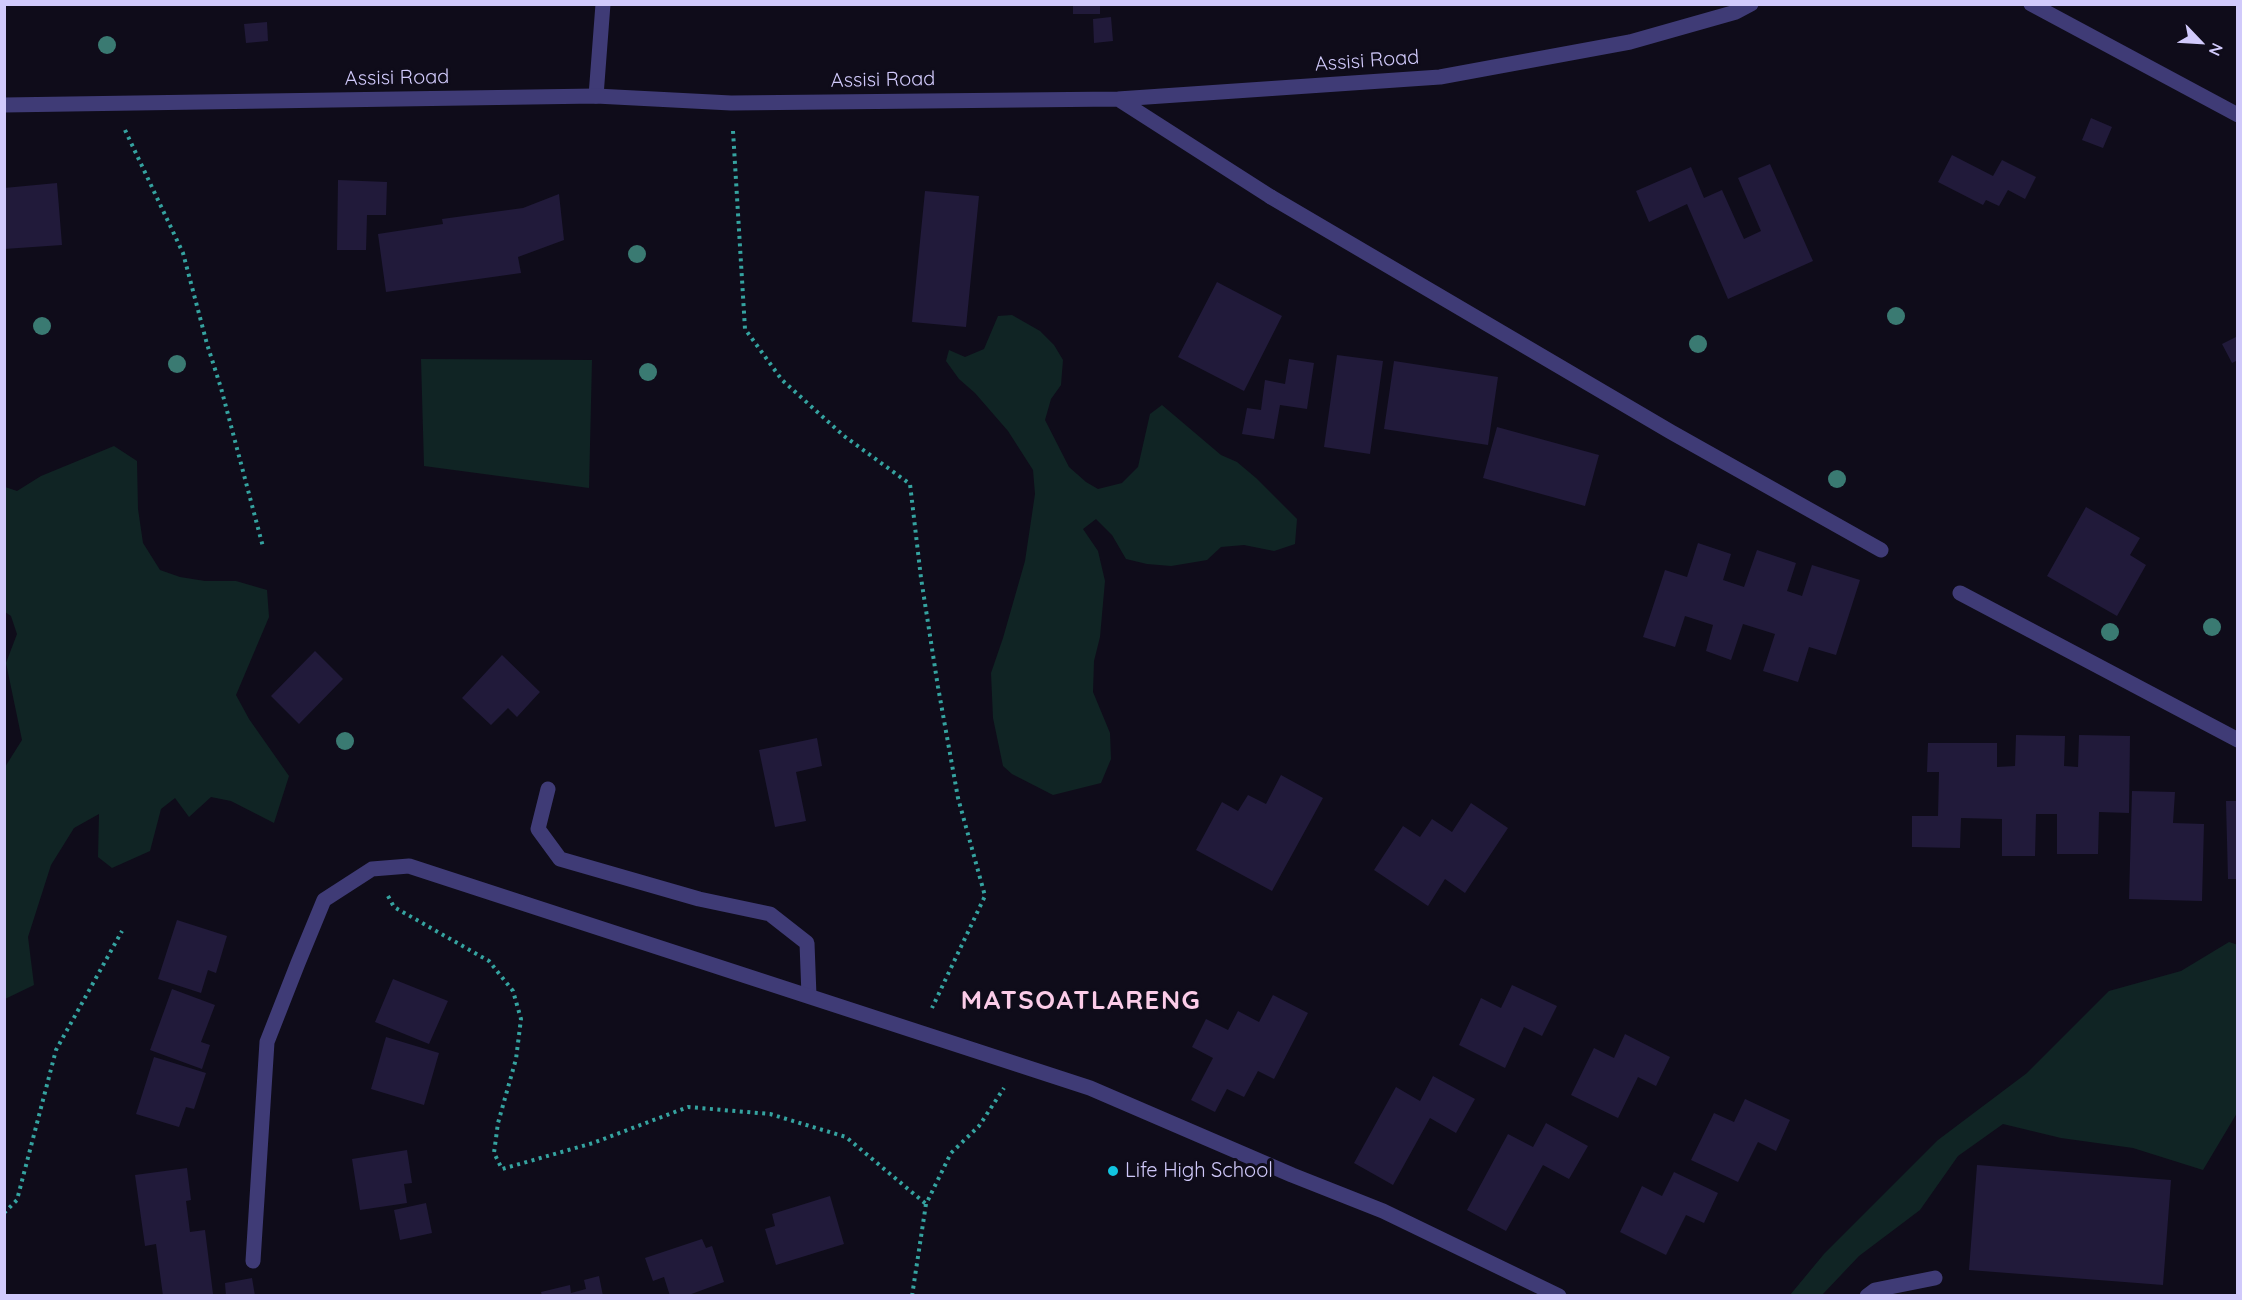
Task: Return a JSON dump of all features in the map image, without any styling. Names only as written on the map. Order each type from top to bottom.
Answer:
[{"type":"street","points":[[596,96],[603,4]]},
{"type":"street","name":"Assisi Road","points":[[4,105],[596,96],[731,103],[1118,99],[1440,77],[1629,42],[1736,12],[1752,4]]},
{"type":"street","points":[[2031,4],[2238,115]]},
{"type":"street","points":[[1118,99],[1271,196],[1671,432],[1881,550]]},
{"type":"street","points":[[1960,592],[2238,740]]},
{"type":"street","points":[[548,789],[538,829],[560,859],[699,899],[770,914],[807,943],[809,996]]},
{"type":"street","points":[[253,1261],[267,1041],[324,900],[372,869],[409,866],[1090,1088],[1292,1175],[1383,1211],[1559,1296]]},
{"type":"street","points":[[1867,1296],[1875,1290],[1935,1278]]},
{"type":"path","points":[[731,103],[745,329],[782,380],[844,436],[910,484],[921,578],[958,798],[985,896],[921,1032]]},
{"type":"path","points":[[113,104],[183,253],[263,547]]},
{"type":"path","points":[[372,869],[394,907],[489,961],[513,991],[521,1019],[516,1059],[498,1123],[495,1143],[494,1153],[502,1169],[593,1143],[688,1107],[770,1114],[846,1137],[926,1204]]},
{"type":"path","points":[[4,1214],[17,1200],[56,1050],[122,931]]},
{"type":"path","points":[[912,1296],[926,1204],[951,1153],[979,1126],[1019,1065]]},
{"type":"green space","points":[[1012,315],[1040,331],[1054,345],[1063,360],[1061,385],[1051,399],[1045,420],[1069,467],[1086,482],[1098,489],[1122,483],[1138,467],[1150,414],[1162,405],[1221,455],[1237,462],[1256,478],[1297,519],[1295,544],[1274,551],[1244,545],[1221,547],[1207,560],[1171,566],[1126,559],[1112,535],[1096,519],[1083,529],[1098,551],[1105,581],[1100,637],[1094,661],[1093,692],[1110,733],[1111,759],[1101,783],[1053,795],[1012,774],[1003,766],[993,718],[991,673],[1025,561],[1035,494],[1033,470],[1008,431],[975,393],[959,379],[946,361],[949,350],[965,357],[984,349],[998,316]]},
{"type":"green space","points":[[421,359],[592,360],[589,488],[424,466]]},
{"type":"green space","points":[[114,446],[137,461],[138,509],[143,543],[160,570],[180,577],[205,581],[236,581],[267,590],[269,617],[236,695],[249,719],[289,776],[274,823],[231,801],[211,797],[189,817],[175,798],[161,809],[150,851],[112,868],[98,857],[99,814],[74,828],[51,865],[28,937],[34,985],[5,999],[5,767],[22,740],[6,663],[17,634],[11,616],[5,612],[5,487],[17,491],[41,476]]},
{"type":"green space","points":[[2229,942],[2238,945],[2237,1113],[2203,1170],[2133,1148],[2061,1138],[2003,1124],[1958,1156],[1920,1210],[1859,1256],[1822,1295],[1790,1295],[1824,1254],[1938,1140],[2027,1073],[2109,991],[2181,971]]},
{"type":"building","points":[[1073,4],[1100,4],[1100,14],[1073,14]]},
{"type":"building","points":[[1111,17],[1113,41],[1094,43],[1093,19]]},
{"type":"building","points":[[267,22],[268,41],[246,43],[244,24]]},
{"type":"building","points":[[2091,118],[2112,127],[2103,148],[2082,140]]},
{"type":"building","points":[[1952,155],[1993,176],[2002,160],[2036,177],[2025,199],[2008,190],[1999,206],[1986,200],[1983,205],[1938,182]]},
{"type":"building","points":[[1770,164],[1813,261],[1728,299],[1687,204],[1649,222],[1636,191],[1691,167],[1704,198],[1722,190],[1744,239],[1761,231],[1738,178]]},
{"type":"building","points":[[338,180],[387,182],[386,215],[367,215],[366,250],[337,250]]},
{"type":"building","points":[[57,183],[62,245],[4,249],[4,188]]},
{"type":"building","points":[[925,191],[979,196],[966,327],[912,322]]},
{"type":"building","points":[[559,194],[564,240],[518,257],[521,273],[386,292],[378,234],[443,224],[442,219],[523,208]]},
{"type":"building","points":[[1217,282],[1282,316],[1244,391],[1178,357]]},
{"type":"building","points":[[2238,336],[2238,360],[2232,363],[2222,344]]},
{"type":"building","points":[[1337,355],[1383,361],[1370,454],[1324,447]]},
{"type":"building","points":[[1289,359],[1314,363],[1307,409],[1280,405],[1274,439],[1242,434],[1247,408],[1261,410],[1265,380],[1285,384]]},
{"type":"building","points":[[1394,361],[1498,377],[1488,445],[1384,429]]},
{"type":"building","points":[[1497,427],[1599,455],[1585,506],[1483,478]]},
{"type":"building","points":[[2086,507],[2140,538],[2130,555],[2146,565],[2117,616],[2047,576]]},
{"type":"building","points":[[1698,543],[1731,554],[1723,580],[1744,587],[1757,550],[1796,563],[1787,591],[1802,596],[1812,565],[1860,580],[1836,655],[1809,647],[1798,682],[1763,671],[1775,634],[1743,624],[1731,660],[1706,651],[1713,625],[1685,616],[1675,647],[1643,637],[1665,570],[1687,577]]},
{"type":"building","points":[[315,651],[343,679],[299,724],[271,696]]},
{"type":"building","points":[[502,655],[540,692],[517,717],[508,708],[491,725],[462,698]]},
{"type":"building","points":[[2016,735],[2065,736],[2064,766],[2078,767],[2079,735],[2130,736],[2129,813],[2099,812],[2098,854],[2057,854],[2057,814],[2036,814],[2035,856],[2002,856],[2002,819],[1961,818],[1960,848],[1912,847],[1912,816],[1938,816],[1939,772],[1927,772],[1928,743],[1997,743],[1997,767],[2015,766]]},
{"type":"building","points":[[817,738],[822,766],[796,772],[806,821],[775,827],[759,750]]},
{"type":"building","points":[[1281,775],[1323,798],[1272,891],[1196,850],[1222,802],[1238,811],[1248,795],[1266,804]]},
{"type":"building","points":[[2132,791],[2175,792],[2173,823],[2204,824],[2202,901],[2129,899]]},
{"type":"building","points":[[2226,801],[2238,801],[2238,879],[2228,879]]},
{"type":"building","points":[[1471,803],[1508,828],[1465,893],[1445,879],[1428,906],[1374,870],[1403,826],[1420,837],[1432,819],[1452,832]]},
{"type":"building","points":[[177,920],[227,936],[216,973],[208,970],[201,993],[158,979]]},
{"type":"building","points":[[393,979],[448,1001],[429,1044],[375,1022]]},
{"type":"building","points":[[1512,985],[1557,1006],[1542,1036],[1524,1027],[1505,1068],[1459,1045],[1481,998],[1501,1008]]},
{"type":"building","points":[[172,989],[215,1005],[201,1042],[210,1045],[202,1069],[150,1050]]},
{"type":"building","points":[[1273,995],[1308,1013],[1274,1079],[1258,1071],[1244,1097],[1227,1089],[1215,1112],[1191,1100],[1213,1058],[1192,1047],[1206,1019],[1228,1030],[1238,1011],[1259,1022]]},
{"type":"building","points":[[1625,1034],[1670,1057],[1656,1086],[1638,1077],[1618,1118],[1571,1095],[1594,1048],[1614,1058]]},
{"type":"building","points":[[386,1037],[439,1053],[424,1105],[371,1089]]},
{"type":"building","points":[[154,1057],[206,1073],[194,1109],[186,1107],[179,1127],[136,1114]]},
{"type":"building","points":[[1433,1076],[1475,1099],[1456,1133],[1430,1118],[1393,1185],[1354,1163],[1396,1087],[1420,1101]]},
{"type":"building","points":[[1745,1099],[1790,1120],[1776,1151],[1758,1142],[1738,1182],[1691,1160],[1714,1113],[1734,1122]]},
{"type":"building","points":[[1546,1123],[1588,1146],[1569,1179],[1543,1165],[1506,1231],[1467,1210],[1508,1134],[1533,1147]]},
{"type":"building","points":[[407,1150],[412,1183],[404,1184],[407,1203],[360,1210],[352,1159]]},
{"type":"building","points":[[1977,1165],[2171,1180],[2163,1285],[1969,1270]]},
{"type":"building","points":[[187,1168],[191,1200],[186,1201],[190,1232],[205,1230],[213,1294],[163,1296],[156,1244],[145,1246],[135,1175]]},
{"type":"building","points":[[1674,1172],[1718,1193],[1704,1223],[1686,1215],[1666,1255],[1620,1232],[1642,1186],[1662,1196]]},
{"type":"building","points":[[830,1196],[844,1244],[776,1265],[765,1229],[775,1226],[772,1214]]},
{"type":"building","points":[[426,1203],[432,1233],[400,1240],[394,1210]]},
{"type":"building","points":[[702,1239],[706,1248],[712,1246],[724,1282],[686,1296],[670,1296],[664,1277],[653,1281],[645,1258]]},
{"type":"building","points":[[599,1276],[603,1296],[542,1296],[541,1292],[570,1285],[571,1293],[586,1289],[584,1280]]},
{"type":"building","points":[[252,1278],[255,1296],[226,1296],[225,1283]]},
{"type":"place","name":"Life High School","points":[[1113,1171]]},
{"type":"district","name":"MATSOATLARENG","points":[[1081,1001]]}]
